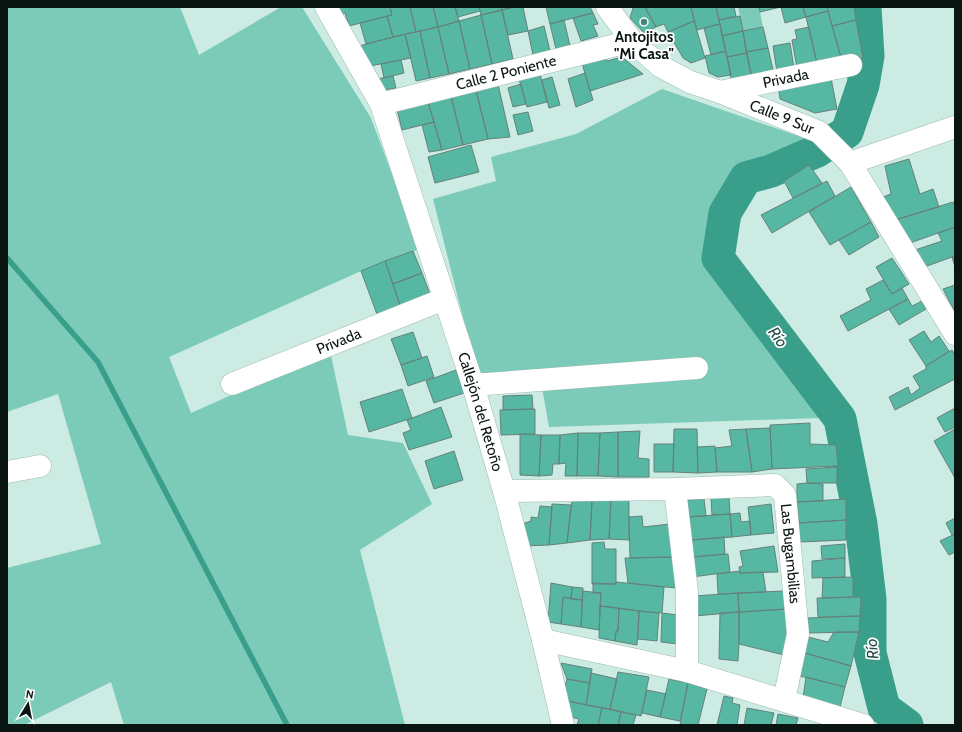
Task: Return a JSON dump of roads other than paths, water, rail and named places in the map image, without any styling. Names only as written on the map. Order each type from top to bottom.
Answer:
[{"type":"street","name":"Callejón del Retoño","points":[[326,7],[381,104],[473,385],[504,491],[543,640],[563,725]]},
{"type":"street","name":"Calle 9 Sur","points":[[607,7],[632,41],[660,66],[690,82],[720,92],[819,132],[850,163],[955,334]]},
{"type":"street","name":"Calle 2 Poniente","points":[[381,104],[632,41]]},
{"type":"street","name":"Privada","points":[[720,92],[851,66]]},
{"type":"street","points":[[850,163],[955,127]]},
{"type":"street","name":"Privada","points":[[232,384],[444,298]]},
{"type":"street","points":[[473,385],[697,368]]},
{"type":"street","points":[[7,472],[40,466]]},
{"type":"street","name":"Las Bugambilias","points":[[504,491],[675,489],[775,485],[785,495],[798,634],[784,700]]},
{"type":"street","points":[[675,489],[687,592],[687,670]]},
{"type":"street","points":[[543,640],[687,670],[863,725]]},
{"type":"waterway","name":"Río","points":[[865,7],[868,56],[863,85],[847,132],[817,151],[771,171],[746,178],[725,213],[718,258],[840,419],[861,524],[870,599],[870,653],[884,708],[907,725]]},
{"type":"waterway","points":[[7,258],[98,362],[287,725]]},
{"type":"place","name":"Antojitos \"Mi Casa\"","points":[[644,22]]}]
